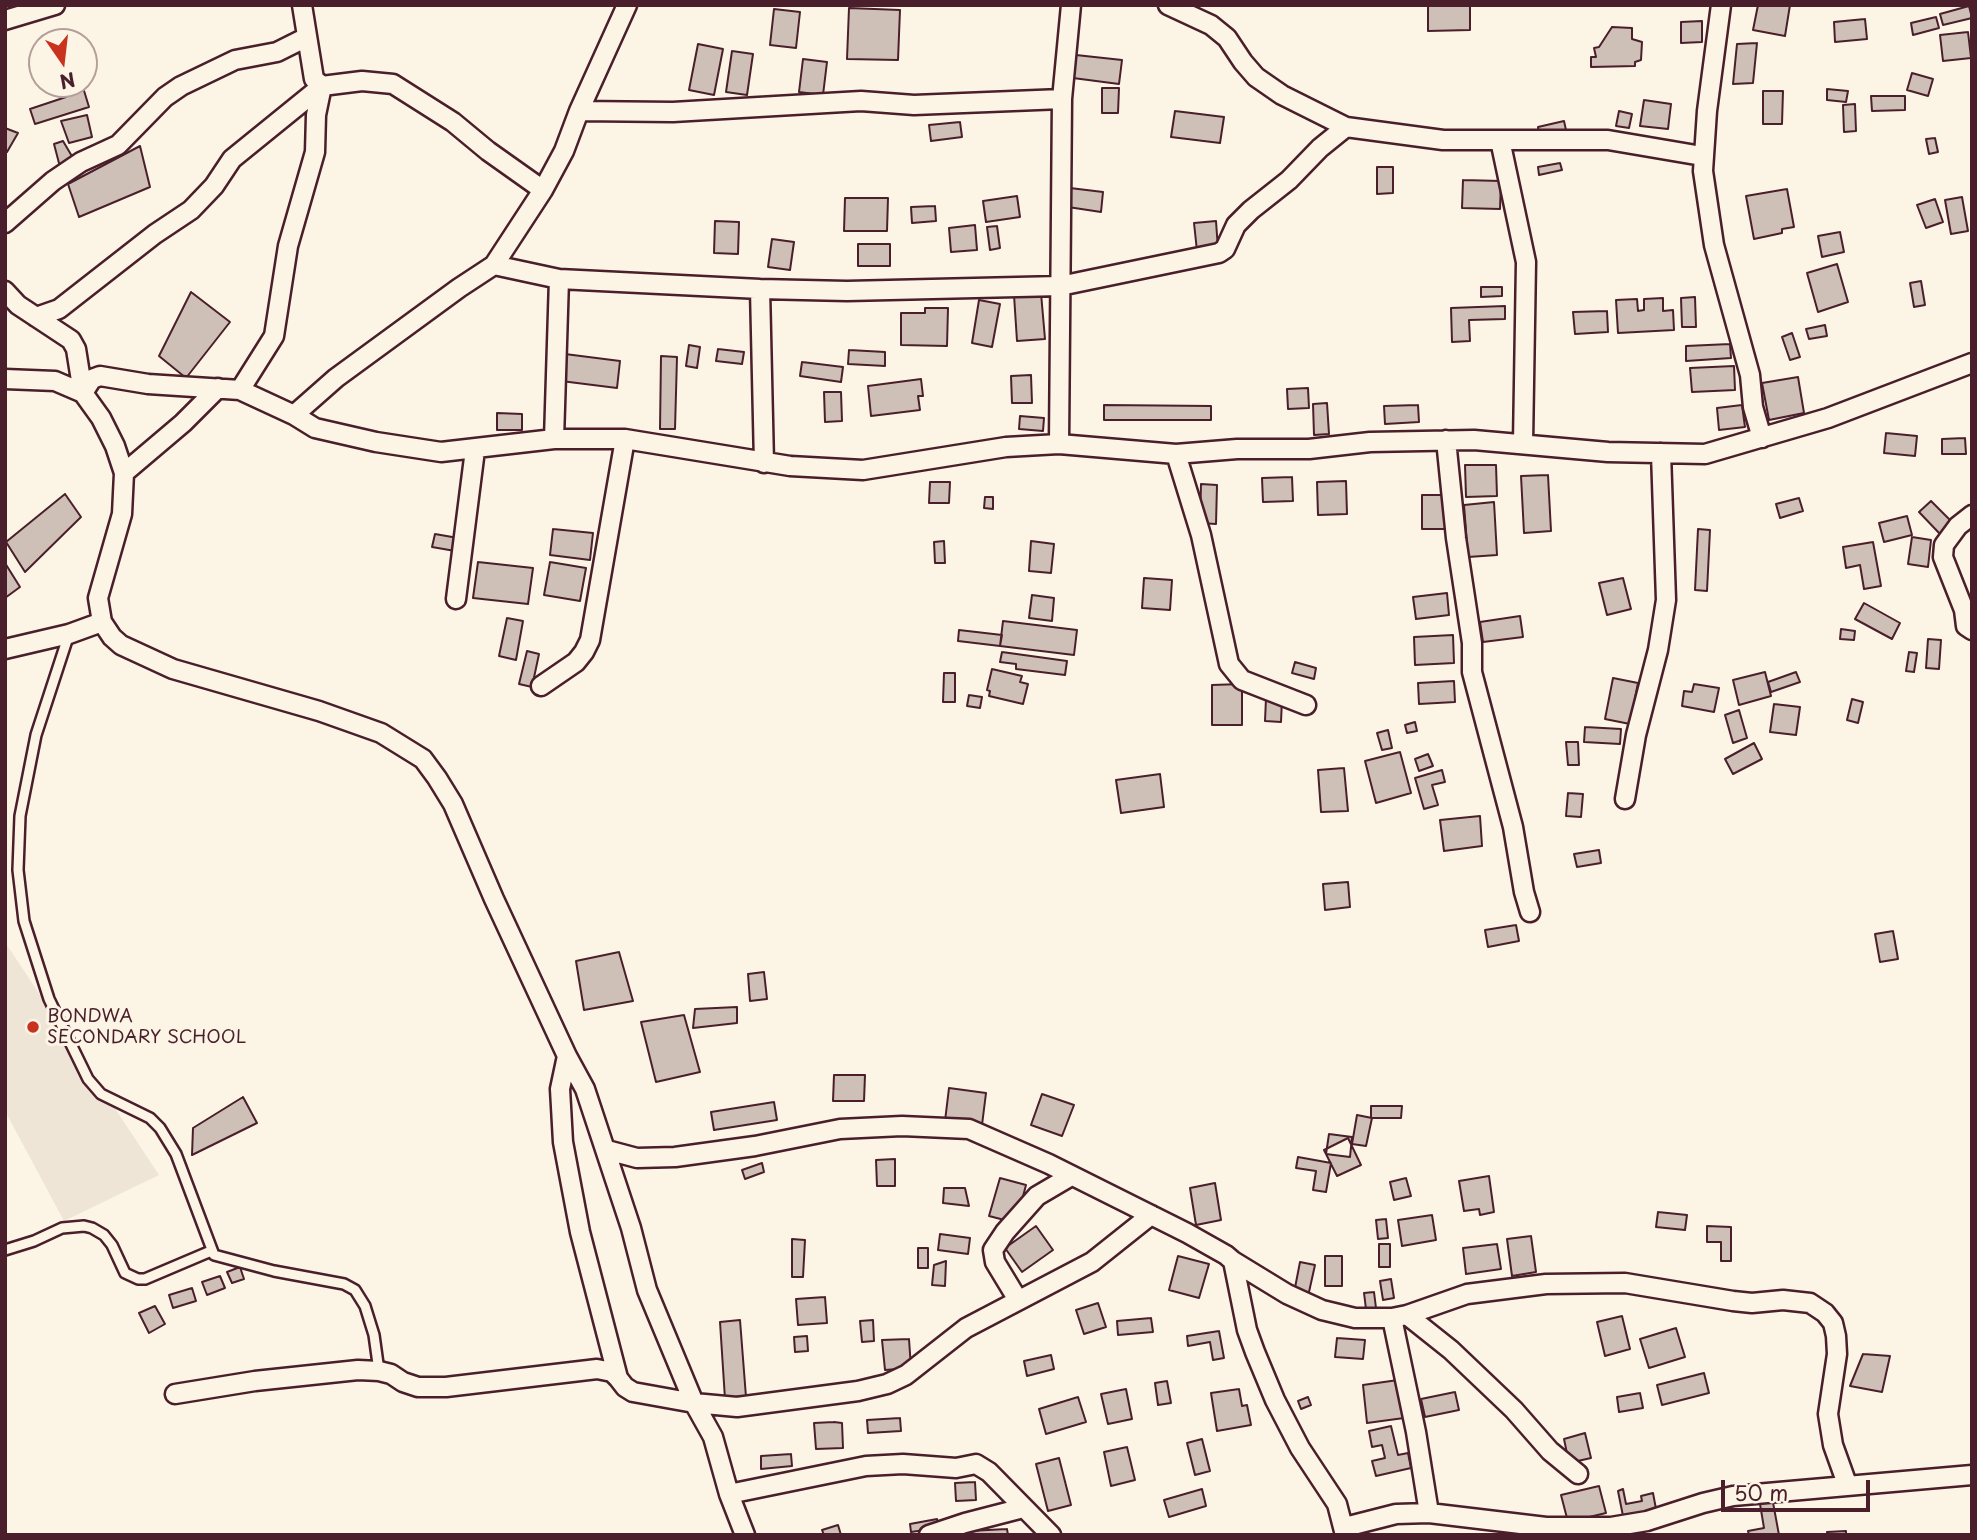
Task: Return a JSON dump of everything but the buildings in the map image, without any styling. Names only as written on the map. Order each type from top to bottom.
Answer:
[{"type":"street","points":[[5,20],[55,5]]},
{"type":"street","points":[[302,5],[314,79],[322,86]]},
{"type":"street","points":[[294,415],[336,378],[440,301],[494,265],[543,190],[564,151],[627,5]]},
{"type":"street","points":[[1059,444],[1062,99],[1071,5]]},
{"type":"street","points":[[1168,5],[1211,25],[1227,38],[1256,77],[1282,95],[1346,127],[1443,140],[1608,140],[1702,156]]},
{"type":"street","points":[[1721,5],[1702,156],[1714,246],[1750,376],[1753,407],[1762,438]]},
{"type":"street","points":[[5,223],[52,181],[81,162],[118,145],[165,97],[181,86],[236,60],[277,52],[307,37]]},
{"type":"street","points":[[36,317],[59,309],[155,234],[191,210],[214,187],[232,159],[322,86],[362,81],[393,84],[453,122],[543,190]]},
{"type":"street","points":[[240,390],[274,335],[288,246],[313,163],[316,115],[322,86]]},
{"type":"street","points":[[579,111],[673,112],[861,101],[914,105],[1062,99]]},
{"type":"street","points":[[494,265],[559,279],[760,289],[847,291],[1060,286],[1219,253],[1224,249],[1236,225],[1251,210],[1281,187],[1320,148],[1346,127]]},
{"type":"street","points":[[1500,140],[1526,262],[1523,443]]},
{"type":"street","points":[[554,439],[559,279]]},
{"type":"street","points":[[760,289],[764,463]]},
{"type":"street","points":[[5,291],[18,305],[71,340],[76,349],[83,393],[116,446],[124,473],[122,514],[99,598],[102,622],[121,645],[173,669],[354,722],[380,733],[423,759],[453,804],[494,899],[585,1089],[607,1150],[647,1290],[694,1403],[713,1437],[729,1494],[745,1535]]},
{"type":"street","points":[[83,393],[92,379],[100,376],[148,384],[240,390],[294,415],[315,428],[441,453],[554,439],[625,439],[764,463],[863,470],[1006,447],[1059,444],[1175,454],[1446,440],[1523,443],[1608,452],[1704,453],[1828,418],[1972,363]]},
{"type":"street","points":[[5,379],[55,381],[83,393]]},
{"type":"street","points":[[124,473],[184,424],[218,388]]},
{"type":"street","points":[[541,686],[576,662],[590,640],[625,439]]},
{"type":"street","points":[[1446,440],[1456,538],[1472,643],[1472,672],[1513,828],[1530,912]]},
{"type":"street","points":[[456,599],[475,450]]},
{"type":"street","points":[[1625,799],[1636,735],[1658,650],[1665,600],[1661,453]]},
{"type":"street","points":[[1175,454],[1201,536],[1229,664],[1242,680],[1306,705]]},
{"type":"street","points":[[1972,515],[1958,526],[1944,545],[1943,557],[1964,610],[1966,626],[1972,630]]},
{"type":"street","points":[[5,649],[69,635],[102,622]]},
{"type":"street","points":[[567,1056],[560,1088],[563,1142],[580,1232],[618,1378]]},
{"type":"street","points":[[607,1150],[637,1157],[675,1157],[755,1146],[840,1129],[902,1126],[970,1129],[1049,1164],[1151,1215],[1226,1255],[1287,1294],[1322,1310],[1355,1318],[1400,1317],[1476,1293],[1560,1283],[1625,1283],[1733,1301],[1752,1303],[1783,1300],[1810,1303],[1825,1313],[1833,1323],[1836,1336],[1837,1354],[1828,1414],[1833,1444],[1847,1484]]},
{"type":"street","points":[[1018,1300],[993,1257],[993,1250],[1037,1196],[1070,1176]]},
{"type":"street","points":[[175,1394],[255,1381],[358,1370],[379,1371],[418,1387],[446,1387],[597,1369],[612,1372],[633,1392],[694,1403],[737,1407],[858,1391],[887,1384],[906,1375],[966,1328],[1092,1262],[1151,1215]]},
{"type":"street","points":[[1233,1261],[1247,1330],[1275,1400],[1300,1448],[1337,1504],[1350,1532],[1396,1514],[1429,1513],[1546,1527],[1647,1528],[1703,1503],[1733,1496],[1972,1475]]},
{"type":"street","points":[[1400,1317],[1451,1350],[1514,1410],[1550,1451],[1578,1474]]},
{"type":"street","points":[[1400,1317],[1429,1513]]},
{"type":"street","points":[[729,1494],[866,1466],[903,1464],[956,1468],[976,1464],[989,1472],[1051,1535]]},
{"type":"street","points":[[929,1535],[1023,1508]]},
{"type":"lane","points":[[69,635],[36,735],[20,816],[18,870],[24,921],[49,999],[88,1079],[102,1094],[150,1118],[160,1128],[176,1154],[214,1255],[344,1284],[355,1290],[365,1306],[379,1371]]},
{"type":"lane","points":[[5,1250],[62,1228],[84,1226],[104,1236],[112,1245],[125,1273],[138,1279],[145,1279],[211,1251]]},
{"type":"shaded area","name":"BONDWA SECONDARY SCHOOL","points":[[5,942],[159,1175],[64,1221],[5,1111]]},
{"type":"place","name":"BONDWA SECONDARY SCHOOL","points":[[33,1027]]}]
